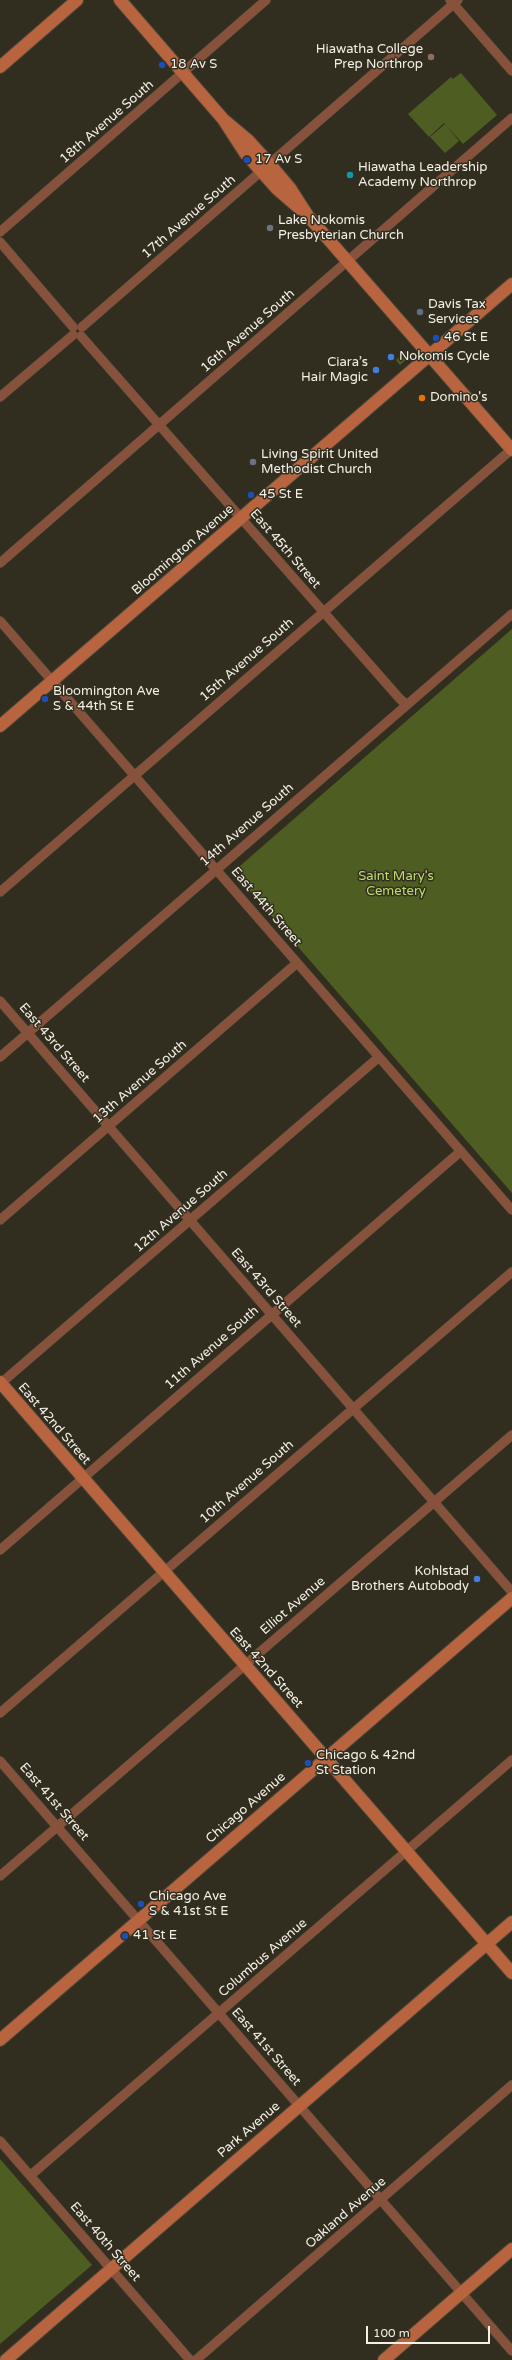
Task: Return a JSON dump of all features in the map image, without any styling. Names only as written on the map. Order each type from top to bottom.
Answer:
[{"type":"street","points":[[0,67],[77,0]]},
{"type":"street","points":[[120,0],[223,119],[248,140],[265,167],[290,188],[308,216],[512,449]]},
{"type":"street","name":"18th Avenue South","points":[[0,232],[266,0]]},
{"type":"street","points":[[454,1],[512,71]]},
{"type":"street","name":"17th Avenue South","points":[[0,397],[454,1]]},
{"type":"street","name":"16th Avenue South","points":[[0,563],[512,118]]},
{"type":"street","name":"East 45th Street","points":[[0,242],[323,612],[407,705]]},
{"type":"street","name":"Bloomington Avenue","points":[[0,726],[512,284]]},
{"type":"street","name":"15th Avenue South","points":[[0,892],[512,449]]},
{"type":"street","name":"14th Avenue South","points":[[0,1057],[512,614]]},
{"type":"street","name":"East 44th Street","points":[[0,621],[512,1210]]},
{"type":"street","name":"13th Avenue South","points":[[0,1220],[298,963]]},
{"type":"street","name":"East 43rd Street","points":[[0,1001],[512,1592]]},
{"type":"street","name":"12th Avenue South","points":[[0,1383],[379,1057]]},
{"type":"street","name":"11th Avenue South","points":[[0,1550],[461,1151]]},
{"type":"street","name":"10th Avenue South","points":[[0,1713],[163,1571],[512,1272]]},
{"type":"street","name":"East 42nd Street","points":[[0,1383],[512,1973]]},
{"type":"street","name":"Elliot Avenue","points":[[0,1876],[512,1435]]},
{"type":"street","name":"Chicago Avenue","points":[[0,2040],[138,1919],[512,1598]]},
{"type":"street","name":"East 41st Street","points":[[0,1760],[461,2294],[512,2351]]},
{"type":"street","name":"Columbus Avenue","points":[[31,2175],[512,1760]]},
{"type":"street","name":"Park Avenue","points":[[6,2360],[512,1922]]},
{"type":"street","name":"Oakland Avenue","points":[[196,2360],[512,2085]]},
{"type":"street","name":"East 40th Street","points":[[0,2141],[190,2360]]},
{"type":"street","points":[[384,2360],[512,2250]]},
{"type":"green space","points":[[461,73],[497,115],[463,144],[444,123],[429,137],[408,114],[451,77],[453,79]]},
{"type":"green space","points":[[445,124],[459,141],[445,153],[430,137]]},
{"type":"green space","points":[[407,350],[411,354],[400,365],[396,360]]},
{"type":"green space","name":"Saint Mary's Cemetery","points":[[512,629],[512,1193],[233,872]]},
{"type":"green space","points":[[0,2159],[92,2265],[0,2344]]},
{"type":"place","name":"Hiawatha College Prep Northrop","points":[[431,57]]},
{"type":"place","name":"18 Av S","points":[[162,65]]},
{"type":"place","name":"17 Av S","points":[[247,160]]},
{"type":"place","name":"Hiawatha Leadership Academy Northrop","points":[[350,175]]},
{"type":"place","name":"Lake Nokomis Presbyterian Church","points":[[270,228]]},
{"type":"place","name":"Davis Tax Services","points":[[420,312]]},
{"type":"place","name":"46 St E","points":[[436,338]]},
{"type":"place","name":"Nokomis Cycle","points":[[391,357]]},
{"type":"place","name":"Ciara’s Hair Magic","points":[[376,370]]},
{"type":"place","name":"Domino's","points":[[422,398]]},
{"type":"place","name":"Living Spirit United Methodist Church","points":[[253,462]]},
{"type":"place","name":"45 St E","points":[[251,495]]},
{"type":"place","name":"Bloomington Ave S & 44th St E","points":[[45,699]]},
{"type":"place","name":"Kohlstad Brothers Autobody","points":[[477,1579]]},
{"type":"place","name":"Chicago & 42nd St Station","points":[[308,1763]]},
{"type":"place","name":"Chicago Ave S & 41st St E","points":[[141,1904]]},
{"type":"place","name":"41 St E","points":[[125,1936]]}]
